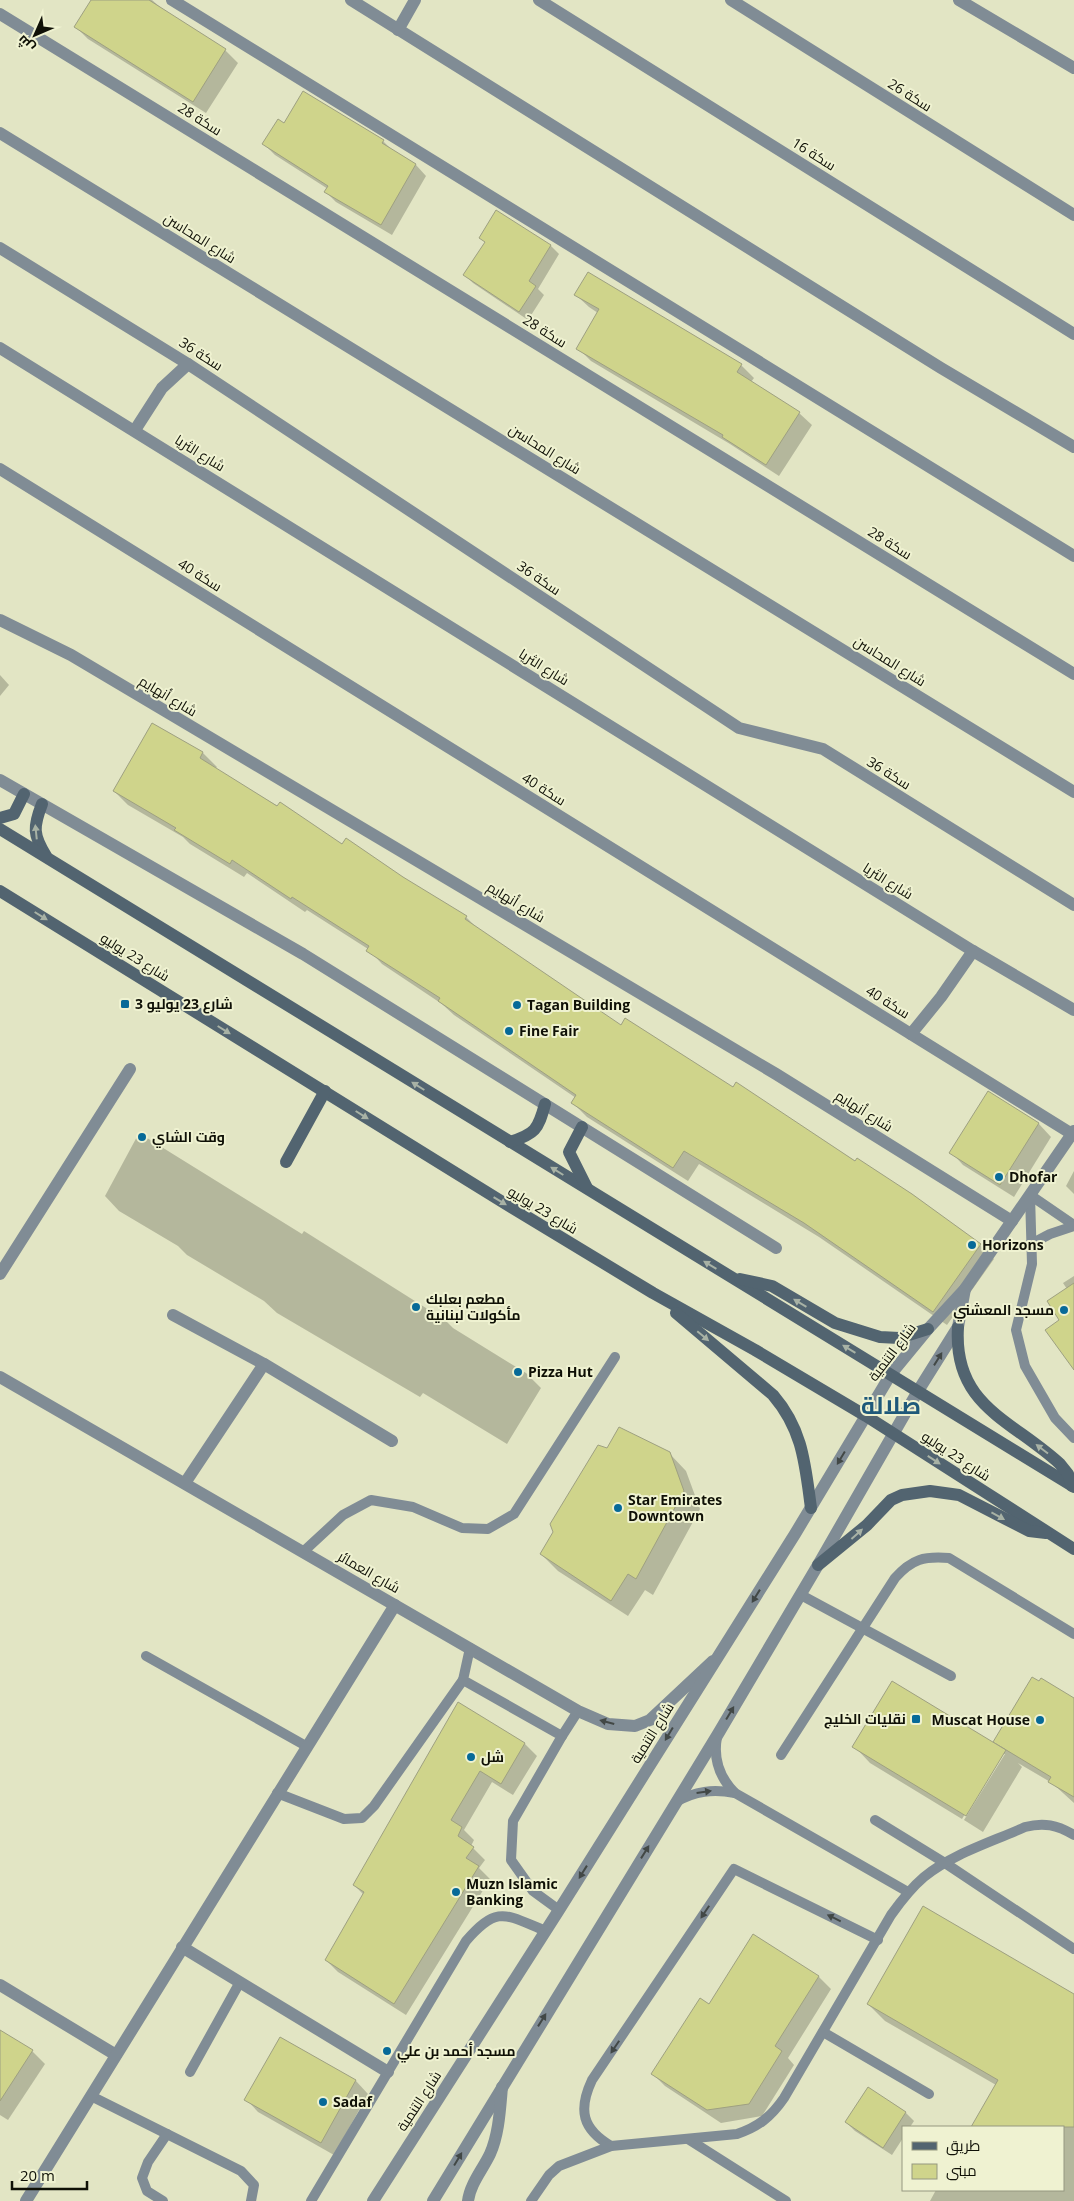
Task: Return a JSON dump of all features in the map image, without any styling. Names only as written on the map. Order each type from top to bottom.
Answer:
[{"type":"main road","points":[[0,818],[14,814],[24,794]]},
{"type":"main road","points":[[42,804],[34,831],[47,858]]},
{"type":"main road","points":[[0,829],[1073,1487]]},
{"type":"main road","name":"شارع 23 يوليو","points":[[0,891],[653,1293],[755,1350],[866,1416],[1074,1549]]},
{"type":"main road","points":[[286,1162],[325,1091]]},
{"type":"main road","points":[[510,1142],[529,1136],[540,1122],[545,1104]]},
{"type":"main road","points":[[582,1127],[569,1152],[588,1190]]},
{"type":"main road","points":[[730,1277],[772,1286],[835,1323],[880,1337],[899,1338],[928,1329]]},
{"type":"main road","points":[[653,1293],[773,1395],[784,1408],[800,1440],[811,1508]]},
{"type":"main road","points":[[958,1327],[956,1348],[959,1364],[972,1391],[983,1404],[1060,1464],[1068,1474],[1073,1487]]},
{"type":"main road","points":[[818,1565],[861,1531],[891,1500],[918,1492],[947,1492],[959,1496],[1029,1531],[1049,1534]]},
{"type":"street","points":[[172,0],[1074,556]]},
{"type":"street","points":[[351,0],[941,368],[1074,447]]},
{"type":"street","points":[[398,30],[415,0]]},
{"type":"street","name":"سكة 16","points":[[539,0],[1074,334]]},
{"type":"street","name":"سكة 26","points":[[731,0],[1074,215]]},
{"type":"street","points":[[959,0],[1074,68]]},
{"type":"street","name":"سكة 28","points":[[0,14],[1074,674]]},
{"type":"street","name":"شارع المحاسن","points":[[0,133],[1074,792]]},
{"type":"street","name":"سكة 36","points":[[0,248],[188,364],[738,728],[823,749],[1074,905]]},
{"type":"street","name":"شارع الثريا","points":[[0,348],[973,951],[1074,1010]]},
{"type":"street","points":[[135,430],[162,388],[188,364]]},
{"type":"street","name":"سكة 40","points":[[0,469],[911,1034],[1073,1132]]},
{"type":"street","name":"شارع أنهايم","points":[[0,620],[71,655],[759,1064],[1012,1221]]},
{"type":"street","points":[[0,780],[303,954],[776,1248]]},
{"type":"street","points":[[911,1034],[941,997],[973,951]]},
{"type":"street","points":[[0,1274],[130,1069]]},
{"type":"street","name":"شارع التنمية","points":[[373,2201],[546,1931],[811,1508],[891,1374],[928,1329],[965,1289],[1073,1132]]},
{"type":"street","name":"شارع التنمية","points":[[433,2201],[502,2085],[718,1734],[801,1595],[893,1433],[958,1327],[965,1289]]},
{"type":"street","points":[[173,1315],[264,1364],[392,1441]]},
{"type":"street","points":[[185,1483],[264,1364]]},
{"type":"street","name":"شارع العمائر","points":[[0,1377],[578,1711],[608,1724],[635,1726],[650,1720],[717,1658]]},
{"type":"street","points":[[26,2201],[395,1605]]},
{"type":"street","points":[[182,1947],[388,2072]]},
{"type":"street","points":[[0,1985],[116,2055]]},
{"type":"street","points":[[468,2201],[490,2153],[499,2116],[502,2085]]},
{"type":"lane","points":[[1030,1195],[1074,1225]]},
{"type":"lane","points":[[1030,1195],[1032,1264],[1016,1330],[1025,1366],[1055,1418],[1074,1438]]},
{"type":"lane","points":[[1031,1244],[1074,1225]]},
{"type":"lane","points":[[303,1552],[343,1515],[371,1500],[413,1506],[462,1528],[488,1529],[514,1514],[615,1357]]},
{"type":"lane","points":[[781,1756],[895,1578],[906,1567],[919,1559],[949,1558],[1074,1634]]},
{"type":"lane","points":[[801,1595],[951,1676]]},
{"type":"lane","points":[[277,1793],[344,1819],[362,1818],[374,1806],[463,1680],[470,1648]]},
{"type":"lane","points":[[146,1656],[306,1746]]},
{"type":"lane","points":[[463,1680],[562,1736]]},
{"type":"lane","points":[[559,1910],[533,1891],[511,1860],[513,1821],[578,1711]]},
{"type":"lane","points":[[718,1734],[716,1744],[718,1766],[722,1776],[735,1793]]},
{"type":"lane","points":[[675,1803],[698,1792],[716,1790],[735,1793],[908,1892]]},
{"type":"lane","points":[[875,1820],[945,1863],[1074,1948]]},
{"type":"lane","points":[[531,2201],[549,2175],[560,2166],[611,2146],[736,2134],[751,2130],[764,2122],[784,2098],[891,1915],[908,1892],[925,1876],[945,1863],[1024,1827],[1050,1824],[1074,1835]]},
{"type":"lane","points":[[611,2146],[598,2138],[584,2119],[585,2094],[734,1869],[878,1940]]},
{"type":"lane","points":[[311,2201],[466,1941],[479,1926],[491,1918],[504,1915],[546,1931]]},
{"type":"lane","points":[[190,2072],[240,1982]]},
{"type":"lane","points":[[823,2032],[928,2094]]},
{"type":"lane","points":[[91,2096],[241,2171],[254,2185],[250,2201]]},
{"type":"lane","points":[[163,2201],[147,2191],[142,2178],[148,2162],[167,2134]]},
{"type":"lane","points":[[688,2139],[786,2201]]},
{"type":"building","points":[[91,0],[149,0],[226,49],[193,102],[74,27]]},
{"type":"building","points":[[303,91],[384,140],[382,143],[416,164],[381,225],[324,192],[328,186],[262,144],[278,119],[284,123]]},
{"type":"building","points":[[496,210],[551,245],[529,281],[536,286],[519,312],[463,275],[485,242],[479,238]]},
{"type":"building","points":[[588,272],[742,364],[737,372],[800,412],[766,465],[722,437],[723,435],[576,349],[599,309],[574,295]]},
{"type":"building","points":[[152,723],[203,752],[200,758],[277,806],[280,802],[342,844],[346,838],[403,877],[467,916],[465,919],[621,1025],[625,1018],[733,1087],[736,1082],[855,1161],[857,1158],[912,1194],[981,1244],[933,1312],[804,1223],[684,1151],[673,1168],[571,1103],[576,1095],[438,1001],[440,998],[366,951],[369,946],[292,897],[291,899],[232,860],[230,864],[174,830],[176,828],[113,791]]},
{"type":"building","points":[[988,1091],[1039,1123],[1000,1185],[949,1153]]},
{"type":"building","name":"مسجد المعشني","points":[[1074,1283],[1074,1370],[1045,1330],[1059,1320],[1047,1301]]},
{"type":"building","name":"Star Emirates Downtown","points":[[619,1427],[670,1452],[684,1491],[636,1579],[628,1574],[611,1601],[540,1554],[553,1532],[550,1524],[598,1445],[607,1448]]},
{"type":"building","name":"Muscat House","points":[[1032,1677],[1039,1681],[1041,1678],[1074,1698],[1074,1797],[1048,1782],[1051,1777],[993,1742]]},
{"type":"building","points":[[892,1681],[1006,1750],[966,1816],[852,1747]]},
{"type":"building","points":[[458,1702],[525,1743],[501,1784],[480,1771],[451,1820],[462,1827],[458,1836],[474,1847],[466,1858],[479,1866],[394,2004],[325,1960],[364,1892],[353,1885]]},
{"type":"building","points":[[923,1906],[1074,1994],[1074,2127],[972,2126],[998,2080],[867,2004]]},
{"type":"building","points":[[753,1934],[819,1976],[775,2046],[782,2051],[749,2104],[707,2110],[651,2074],[700,1998],[709,2004]]},
{"type":"building","points":[[0,2030],[33,2050],[0,2101]]},
{"type":"building","points":[[280,2037],[356,2080],[321,2143],[244,2100]]},
{"type":"building","points":[[868,2087],[906,2112],[883,2148],[845,2122]]},
{"type":"place","name":"شارع 23 يوليو 3","points":[[125,1004]]},
{"type":"place","name":"Tagan Building","points":[[517,1005]]},
{"type":"place","name":"Fine Fair","points":[[509,1031]]},
{"type":"place","name":"وقت الشاي","points":[[142,1137]]},
{"type":"place","name":"Dhofar","points":[[999,1177]]},
{"type":"place","name":"Horizons","points":[[972,1245]]},
{"type":"place","name":"مطعم بعلبك مأكولات لبنانية","points":[[416,1307]]},
{"type":"place","name":"مسجد المعشني","points":[[1064,1310]]},
{"type":"place","name":"Pizza Hut","points":[[518,1372]]},
{"type":"place","name":"Star Emirates Downtown","points":[[618,1508]]},
{"type":"place","name":"نقليات الخليج","points":[[916,1719]]},
{"type":"place","name":"Muscat House","points":[[1040,1720]]},
{"type":"place","name":"شل","points":[[471,1757]]},
{"type":"place","name":"Muzn Islamic Banking","points":[[456,1892]]},
{"type":"place","name":"مسجد أحمد بن علي","points":[[387,2051]]},
{"type":"place","name":"Sadaf","points":[[323,2102]]},
{"type":"district","name":"صلالة","points":[[891,1406]]}]
